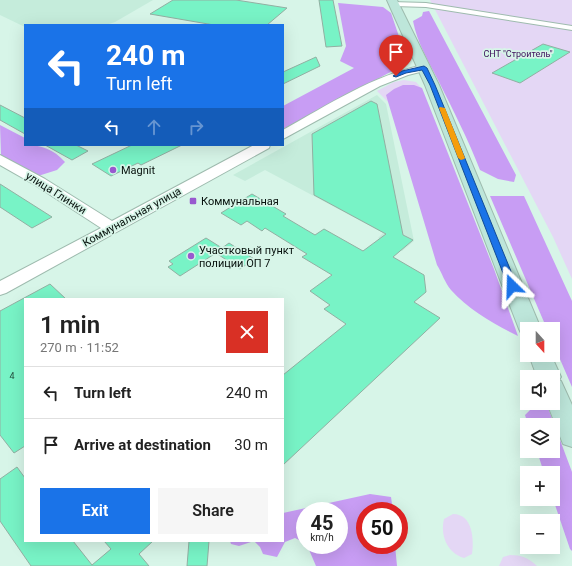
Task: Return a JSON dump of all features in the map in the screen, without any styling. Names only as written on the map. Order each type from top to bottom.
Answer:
[{"type":"main road","points":[[393,2],[432,85],[527,322]]},
{"type":"main road","points":[[560,406],[572,436]]},
{"type":"street","points":[[393,2],[426,5],[572,28]]},
{"type":"street","points":[[284,134],[376,84],[404,72],[424,68]]},
{"type":"street","name":"Коммунальная улица","points":[[0,289],[262,146]]},
{"type":"street","name":"улица Глинки","points":[[0,159],[40,182],[112,228]]},
{"type":"shaded area","points":[[0,0],[153,0],[109,24],[24,24],[24,27],[0,15]]},
{"type":"shaded area","points":[[338,3],[383,7],[391,13],[406,57],[405,61],[398,68],[284,128],[284,105],[354,68],[340,61],[346,46]]},
{"type":"shaded area","points":[[429,11],[516,175],[514,182],[498,179],[480,170],[417,36],[413,21],[422,16],[423,12]]},
{"type":"shaded area","points":[[403,85],[414,85],[422,88],[494,269],[518,336],[474,310],[458,297],[445,281],[437,265],[386,95]]},
{"type":"shaded area","points":[[377,95],[386,104],[414,241],[402,251],[378,238],[383,233],[265,170],[245,181],[233,175]]},
{"type":"shaded area","points":[[0,125],[24,137],[24,146],[42,147],[52,151],[65,162],[57,170],[38,176],[1,155]]},
{"type":"shaded area","points":[[490,196],[524,196],[572,301],[572,387],[560,359],[560,322],[544,322]]},
{"type":"shaded area","points":[[530,410],[549,410],[552,418],[526,418],[525,415]]},
{"type":"shaded area","points":[[560,440],[572,472],[572,551],[560,520],[560,514],[558,514],[555,506],[560,506],[560,466],[542,466],[539,458],[560,458]]},
{"type":"shaded area","points":[[370,494],[391,497],[392,502],[356,502],[356,554],[396,554],[397,566],[316,566],[311,554],[348,554],[348,502],[333,502]]},
{"type":"shaded area","points":[[296,510],[296,538],[285,542],[277,557],[263,554],[260,547],[255,542],[284,542],[284,513]]},
{"type":"shaded area","points":[[230,542],[251,542],[239,546],[231,544]]},
{"type":"green space","name":"СНТ \"Строитель\"","points":[[430,0],[572,0],[572,279],[553,237]]},
{"type":"green space","points":[[404,80],[416,82],[423,90],[390,104],[377,91],[394,82]]},
{"type":"green space","points":[[453,514],[460,515],[465,518],[471,529],[473,542],[472,554],[464,558],[458,556],[449,548],[444,537],[444,519]]},
{"type":"green space","points":[[510,555],[525,558],[537,566],[499,566],[503,557]]},
{"type":"building","points":[[173,0],[236,0],[287,8],[268,24],[208,24],[150,14]]},
{"type":"building","points":[[319,0],[333,0],[342,46],[326,47]]},
{"type":"building","points":[[543,44],[570,52],[520,83],[492,73]]},
{"type":"building","points":[[316,57],[320,66],[284,84],[284,72]]},
{"type":"building","points":[[371,101],[377,104],[403,235],[413,240],[393,257],[424,275],[426,292],[414,302],[440,318],[284,464],[284,374],[346,324],[324,309],[330,305],[310,291],[332,275],[302,257],[307,254],[265,228],[262,231],[247,221],[241,225],[221,213],[252,194],[286,214],[283,216],[315,235],[324,229],[363,251],[386,234],[314,195],[312,134]]},
{"type":"building","points":[[0,105],[24,117],[24,133],[0,120]]},
{"type":"building","points":[[47,146],[78,146],[88,151],[72,160]]},
{"type":"building","points":[[130,146],[180,146],[141,165],[138,163],[111,176],[92,164]]},
{"type":"building","points":[[0,184],[52,217],[32,228],[0,207]]},
{"type":"building","points":[[206,238],[222,248],[229,243],[254,259],[240,269],[216,253],[180,276],[168,267],[173,264],[169,261]]},
{"type":"building","points":[[50,284],[65,298],[24,298]]},
{"type":"building","points":[[24,298],[24,447],[14,453],[0,435],[0,311]]},
{"type":"building","points":[[17,467],[24,477],[24,542],[74,542],[92,565],[111,549],[105,542],[152,542],[139,554],[149,566],[31,566],[0,521],[0,479]]},
{"type":"building","points":[[189,542],[209,542],[207,566],[187,566]]},
{"type":"slow traffic","points":[[442,108],[461,158]]},
{"type":"place","name":"Magnit","points":[[113,170]]},
{"type":"place","name":"Коммунальная","points":[[193,201]]},
{"type":"place","name":"Участковый пункт полиции ОП 7","points":[[191,256]]},
{"type":"route","points":[[396,76],[404,72],[424,68],[512,286]]}]
